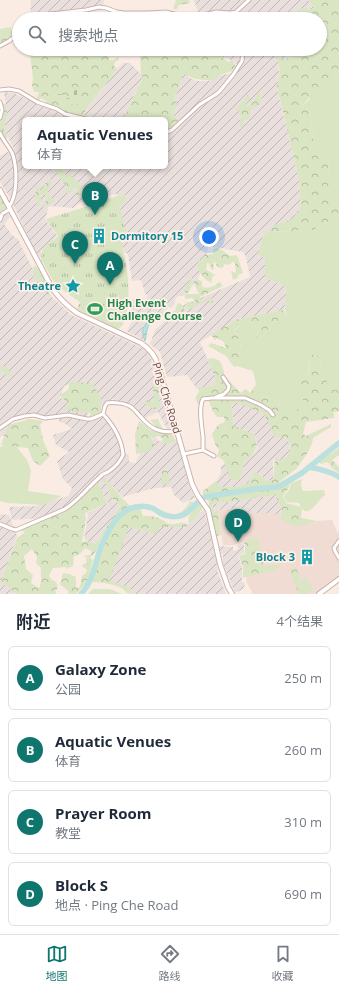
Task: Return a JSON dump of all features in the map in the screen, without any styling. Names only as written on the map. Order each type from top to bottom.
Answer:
[{"type":"street","points":[[236,12],[249,0]]},
{"type":"street","points":[[68,12],[99,7],[117,12]]},
{"type":"street","points":[[0,46],[12,39]]},
{"type":"street","points":[[168,132],[172,130],[199,105],[219,92],[238,69],[242,56]]},
{"type":"street","points":[[0,90],[9,89],[19,91],[37,102],[58,109],[65,114],[78,117]]},
{"type":"street","points":[[0,102],[2,110],[0,118]]},
{"type":"street","points":[[0,133],[12,154],[16,179],[14,197],[10,208],[2,214],[0,220]]},
{"type":"street","name":"Ping Che Road","points":[[0,190],[52,288],[62,301],[77,313],[141,343],[152,353],[158,365],[192,484],[208,510],[220,564],[232,594]]},
{"type":"street","points":[[212,398],[224,394],[228,390],[228,384],[223,377]]},
{"type":"street","points":[[203,450],[201,426],[202,400],[212,398],[245,398],[261,405],[269,410],[273,415]]},
{"type":"street","points":[[0,428],[13,419],[34,415],[45,418],[73,415],[91,419],[102,414],[107,403],[114,402],[131,407],[151,427],[160,431],[178,431]]},
{"type":"street","points":[[0,524],[12,530],[16,530],[65,509],[85,493],[101,475],[112,469],[118,463],[123,456],[120,441],[111,424],[102,414]]},
{"type":"street","points":[[184,454],[203,450],[214,456]]},
{"type":"street","points":[[339,541],[334,549],[339,558]]},
{"type":"street","points":[[319,594],[339,579]]},
{"type":"shaded area","points":[[31,0],[104,0],[102,10],[90,12],[30,12]]},
{"type":"shaded area","points":[[193,0],[309,0],[314,9],[307,12],[198,12]]},
{"type":"shaded area","points":[[221,56],[293,56],[291,59],[274,58],[278,62],[279,74],[277,89],[299,179],[301,206],[293,219],[275,225],[263,236],[258,255],[265,257],[265,277],[288,288],[284,310],[238,319],[200,342],[217,380],[215,385],[197,389],[187,375],[167,377],[160,352],[150,344],[155,330],[171,313],[179,307],[250,277],[246,257],[243,252],[209,246],[198,280],[183,296],[176,298],[172,308],[169,307],[164,310],[163,315],[159,320],[156,318],[143,326],[142,331],[144,340],[127,331],[133,319],[130,304],[131,302],[133,299],[139,297],[146,299],[148,295],[145,294],[141,280],[132,281],[128,254],[124,252],[120,236],[128,234],[124,227],[119,205],[125,203],[125,195],[118,196],[117,194],[85,199],[73,208],[49,206],[45,219],[57,236],[41,251],[41,258],[30,241],[11,199],[0,182],[0,156],[14,149],[4,129],[7,115],[4,92],[16,94],[72,117],[22,117],[22,169],[168,169],[168,129],[180,120],[173,115],[178,104],[174,100],[183,74],[196,81],[214,81],[218,76],[232,73],[237,64]]},
{"type":"shaded area","points":[[123,63],[130,63],[143,76],[124,117],[88,117],[83,115]]},
{"type":"shaded area","points":[[0,209],[5,210],[11,216],[4,224],[13,236],[18,239],[30,264],[52,297],[71,315],[149,351],[171,422],[176,432],[169,432],[158,412],[145,418],[133,405],[112,399],[101,406],[93,386],[75,383],[64,386],[60,398],[71,401],[88,413],[87,419],[93,420],[102,416],[111,424],[122,444],[123,453],[129,455],[129,462],[135,463],[140,454],[139,449],[152,446],[153,434],[159,441],[178,439],[189,485],[195,498],[183,503],[174,495],[171,487],[155,488],[122,497],[104,477],[109,487],[110,497],[121,505],[94,545],[84,539],[88,515],[87,513],[108,503],[98,483],[67,508],[40,518],[12,520],[9,507],[36,506],[68,496],[72,488],[63,479],[57,461],[69,452],[56,445],[53,435],[72,429],[64,423],[59,422],[60,416],[45,418],[36,416],[14,419],[7,424],[5,436],[1,436],[0,438]]},
{"type":"shaded area","points":[[239,402],[264,414],[272,429],[291,444],[289,456],[283,461],[275,458],[273,461],[273,480],[268,481],[254,471],[248,483],[237,487],[220,487],[215,483],[221,474],[221,466],[225,463],[240,480],[244,461],[250,459],[258,447],[254,434],[234,426],[231,403]]},
{"type":"shaded area","points":[[275,495],[282,510],[280,518],[275,514],[252,513],[240,507],[218,510],[214,514],[212,504]]},
{"type":"shaded area","points":[[240,507],[252,513],[275,514],[295,527],[306,523],[332,520],[337,532],[339,533],[339,575],[315,594],[253,594],[246,580],[258,544],[258,538],[251,538],[233,545],[223,545],[218,510]]},
{"type":"shaded area","points":[[204,509],[216,558],[218,573],[226,594],[131,594],[131,588],[108,581],[128,526],[155,534],[160,527],[185,527]]},
{"type":"shaded area","points":[[0,514],[9,515],[17,536],[1,581],[16,594],[0,594]]},
{"type":"shaded area","points":[[243,543],[244,553],[238,556],[242,567],[242,581],[245,584],[243,589],[235,593],[223,563],[223,554],[221,553],[219,546],[233,547],[233,550],[235,551],[238,549],[237,545]]},
{"type":"green space","points":[[176,0],[189,0],[190,3],[179,5],[177,9],[173,9]]},
{"type":"green space","points":[[309,0],[339,0],[339,71],[333,79],[321,88],[308,90],[310,97],[302,106],[303,110],[310,109],[313,141],[328,158],[330,199],[339,209],[339,221],[329,221],[313,230],[297,230],[298,239],[293,242],[291,231],[267,232],[275,225],[293,219],[301,206],[299,179],[277,87],[279,65],[275,58],[291,59],[293,56],[327,56],[327,12],[298,12],[300,8],[314,9]]},
{"type":"green space","points":[[10,27],[12,31],[12,38],[0,43],[0,29]]},
{"type":"green space","points":[[30,56],[108,56],[109,60],[113,60],[118,57],[119,60],[115,62],[114,66],[117,69],[82,117],[68,115],[47,105],[46,101],[41,98],[38,102],[36,100],[39,92],[34,92],[32,85],[33,78]]},
{"type":"green space","points":[[140,56],[221,56],[228,62],[232,60],[236,65],[232,71],[220,75],[214,81],[196,79],[183,74],[174,100],[178,104],[173,115],[180,120],[168,129],[168,117],[124,117],[143,77],[141,75]]},
{"type":"green space","points":[[339,71],[339,209],[330,199],[328,158],[313,141],[310,109],[303,110],[302,106],[310,99],[308,90],[333,79]]},
{"type":"green space","points":[[72,88],[77,89],[77,98],[82,103],[81,106],[78,106],[77,103],[75,105],[71,104],[71,99],[66,99],[66,102],[62,103],[62,99],[55,93],[70,97]]},
{"type":"green space","points":[[259,91],[262,99],[259,105],[249,111],[250,117],[243,121],[242,129],[239,125],[241,115],[237,109],[247,95],[251,98],[246,104],[247,107],[253,102]]},
{"type":"green space","points":[[0,100],[6,105],[7,115],[4,129],[8,138],[1,140],[0,140]]},
{"type":"green space","points":[[54,169],[62,169],[65,175],[70,174],[85,190],[80,190],[81,194],[86,192],[88,196],[81,197],[79,195],[77,199],[77,189],[74,186],[70,193],[66,193],[66,183],[64,184]]},
{"type":"green space","points":[[50,178],[52,181],[48,190],[49,195],[55,202],[42,207],[48,198],[46,195],[39,195],[41,199],[39,207],[36,203],[37,199],[34,197],[37,185],[40,190],[42,190]]},
{"type":"green space","points":[[0,194],[4,198],[6,209],[0,212]]},
{"type":"green space","points":[[125,195],[126,202],[119,206],[128,235],[120,236],[126,265],[128,303],[122,326],[118,329],[77,309],[80,302],[57,285],[50,276],[41,260],[41,257],[46,246],[58,236],[46,219]]},
{"type":"green space","points":[[329,221],[339,221],[339,391],[329,387],[320,366],[321,357],[311,354],[302,408],[293,412],[276,400],[258,395],[252,390],[256,384],[253,371],[237,366],[240,342],[234,331],[241,324],[248,321],[258,328],[257,338],[263,336],[272,323],[280,320],[288,321],[285,309],[286,287],[265,277],[265,257],[258,255],[263,236],[267,232],[291,231],[294,241],[297,230],[313,230]]},
{"type":"green space","points":[[216,248],[222,250],[230,256],[237,255],[243,273],[238,275],[238,278],[233,280],[231,271],[236,273],[234,261],[228,265],[224,264],[224,267],[220,268],[215,262],[213,263],[214,269],[212,270],[208,262],[206,270],[216,275],[213,276],[211,283],[205,279],[199,271],[198,259],[203,261],[204,255],[213,254],[213,250]]},
{"type":"green space","points":[[34,265],[42,272],[50,291],[49,296],[33,276]]},
{"type":"green space","points":[[191,278],[192,280],[189,292],[186,294],[199,294],[193,281],[200,280],[202,282],[202,287],[205,288],[212,287],[220,282],[223,286],[200,296],[201,301],[211,297],[213,302],[209,304],[209,300],[189,310],[185,304],[188,302],[196,302],[191,298],[185,299],[186,288]]},
{"type":"green space","points":[[178,303],[184,308],[184,313],[179,313],[175,309]]},
{"type":"green space","points":[[284,310],[289,322],[280,320],[272,323],[263,336],[257,338],[258,328],[248,321],[241,324],[234,330],[240,341],[237,366],[234,367],[226,356],[208,346],[211,343],[226,348],[224,342],[217,338],[215,340],[211,335],[238,319]]},
{"type":"green space","points":[[311,354],[321,357],[320,366],[329,387],[339,391],[339,411],[334,412],[334,418],[306,422],[303,434],[306,436],[331,424],[331,427],[313,438],[313,442],[309,450],[296,469],[278,483],[281,487],[290,483],[283,496],[286,503],[302,507],[302,518],[317,521],[295,527],[280,519],[282,510],[275,495],[212,504],[214,513],[218,510],[221,535],[213,537],[208,510],[209,502],[203,494],[203,491],[216,481],[220,487],[237,487],[248,483],[254,471],[268,481],[273,480],[275,457],[283,461],[289,455],[291,444],[285,438],[274,436],[264,414],[239,403],[231,403],[234,426],[254,434],[257,446],[250,459],[244,461],[240,480],[230,479],[224,461],[217,456],[219,450],[215,444],[212,434],[218,425],[225,422],[224,417],[217,417],[207,398],[198,404],[195,398],[199,392],[198,388],[215,385],[216,380],[208,359],[213,358],[220,361],[224,371],[224,376],[241,393],[245,389],[251,393],[252,390],[261,396],[276,400],[292,411],[302,408],[304,392],[298,382],[308,375]]},
{"type":"green space","points":[[6,366],[11,373],[6,377],[4,371],[0,373],[0,367]]},
{"type":"green space","points":[[70,382],[91,383],[101,397],[101,412],[90,418],[90,413],[78,412],[73,414],[70,408],[67,412],[65,407],[69,404],[59,395],[68,390]]},
{"type":"green space","points":[[157,382],[160,407],[154,409],[145,404],[146,400],[154,402],[153,384]]},
{"type":"green space","points":[[30,419],[43,421],[40,425],[43,440],[50,456],[40,466],[33,461],[28,448],[1,445],[8,425]]},
{"type":"green space","points":[[158,419],[164,432],[174,436],[175,443],[161,445],[163,439],[159,436],[151,437],[155,446],[148,452],[136,454],[135,435],[139,421],[151,430],[157,427],[150,420]]},
{"type":"green space","points":[[13,442],[27,460],[31,471],[28,491],[62,496],[44,505],[7,503],[0,501],[0,447]]},
{"type":"green space","points":[[339,448],[339,455],[332,460],[339,467],[339,473],[332,468],[328,462],[321,464],[319,462]]},
{"type":"green space","points":[[167,470],[170,483],[161,485],[162,471]]},
{"type":"green space","points":[[104,477],[130,506],[121,511],[109,526],[96,551],[90,558],[93,560],[87,582],[76,594],[67,594],[69,592],[60,584],[63,573],[76,577],[76,588],[80,587],[82,576],[87,570],[82,566],[83,564],[88,563],[86,560],[87,557],[83,556],[90,555],[92,551],[85,548],[80,554],[74,556],[73,566],[66,569],[66,567],[53,568],[49,576],[56,582],[58,587],[55,592],[57,594],[16,594],[1,581],[17,538],[25,532],[20,530],[20,527],[70,506],[95,482],[98,483],[107,502],[106,504],[85,513],[86,519],[82,542],[87,541],[95,544],[121,505],[110,497],[109,487],[101,480]],"holes":[[[32,549],[37,557],[36,563],[41,568],[39,588],[31,583],[33,575],[26,569],[24,556]]]},
{"type":"green space","points":[[303,479],[301,482],[302,490],[324,490],[325,495],[313,508],[307,511],[303,510],[299,503],[286,502],[284,496],[289,490],[291,483]]},
{"type":"green space","points":[[190,501],[194,503],[190,509],[190,512],[187,516],[179,519],[171,518],[157,512],[159,509],[169,514],[177,514],[184,510]]},
{"type":"green space","points":[[200,504],[203,508],[194,519],[188,523],[189,516]]},
{"type":"green space","points":[[140,507],[143,516],[155,517],[170,524],[184,523],[187,524],[187,526],[160,527],[156,534],[129,527],[109,581],[131,588],[131,594],[113,585],[89,582],[111,525],[119,516],[128,510]]},
{"type":"green space","points":[[251,538],[258,538],[264,567],[278,565],[280,567],[266,573],[265,571],[243,578],[243,567],[239,556],[245,554],[244,542]]},
{"type":"green space","points":[[296,567],[300,579],[300,588],[297,590],[289,569]]},
{"type":"green space","points":[[306,577],[313,590],[307,594],[299,594],[297,590],[301,588],[301,580]]},
{"type":"green space","points":[[93,589],[110,589],[122,594],[88,594]]},
{"type":"water","points":[[156,318],[158,319],[149,325],[145,341],[143,330],[145,324]]},
{"type":"waterway","points":[[81,594],[91,578],[100,549],[112,525],[119,516],[126,511],[144,506],[153,508],[160,513],[177,517],[188,512],[205,497],[278,487],[302,473],[339,443]]},
{"type":"waterway","points":[[309,467],[321,469],[339,477]]},
{"type":"place","name":"Aquatic Venues","points":[[95,215]]},
{"type":"place","name":"Dormitory 15","points":[[99,236]]},
{"type":"place","name":"Prayer Room","points":[[75,264]]},
{"type":"place","name":"Galaxy Zone","points":[[110,285]]},
{"type":"place","name":"Theatre","points":[[73,286]]},
{"type":"place","name":"High Event Challenge Course","points":[[95,309]]},
{"type":"place","name":"Block S","points":[[238,542]]},
{"type":"place","name":"Block 3","points":[[307,557]]}]
